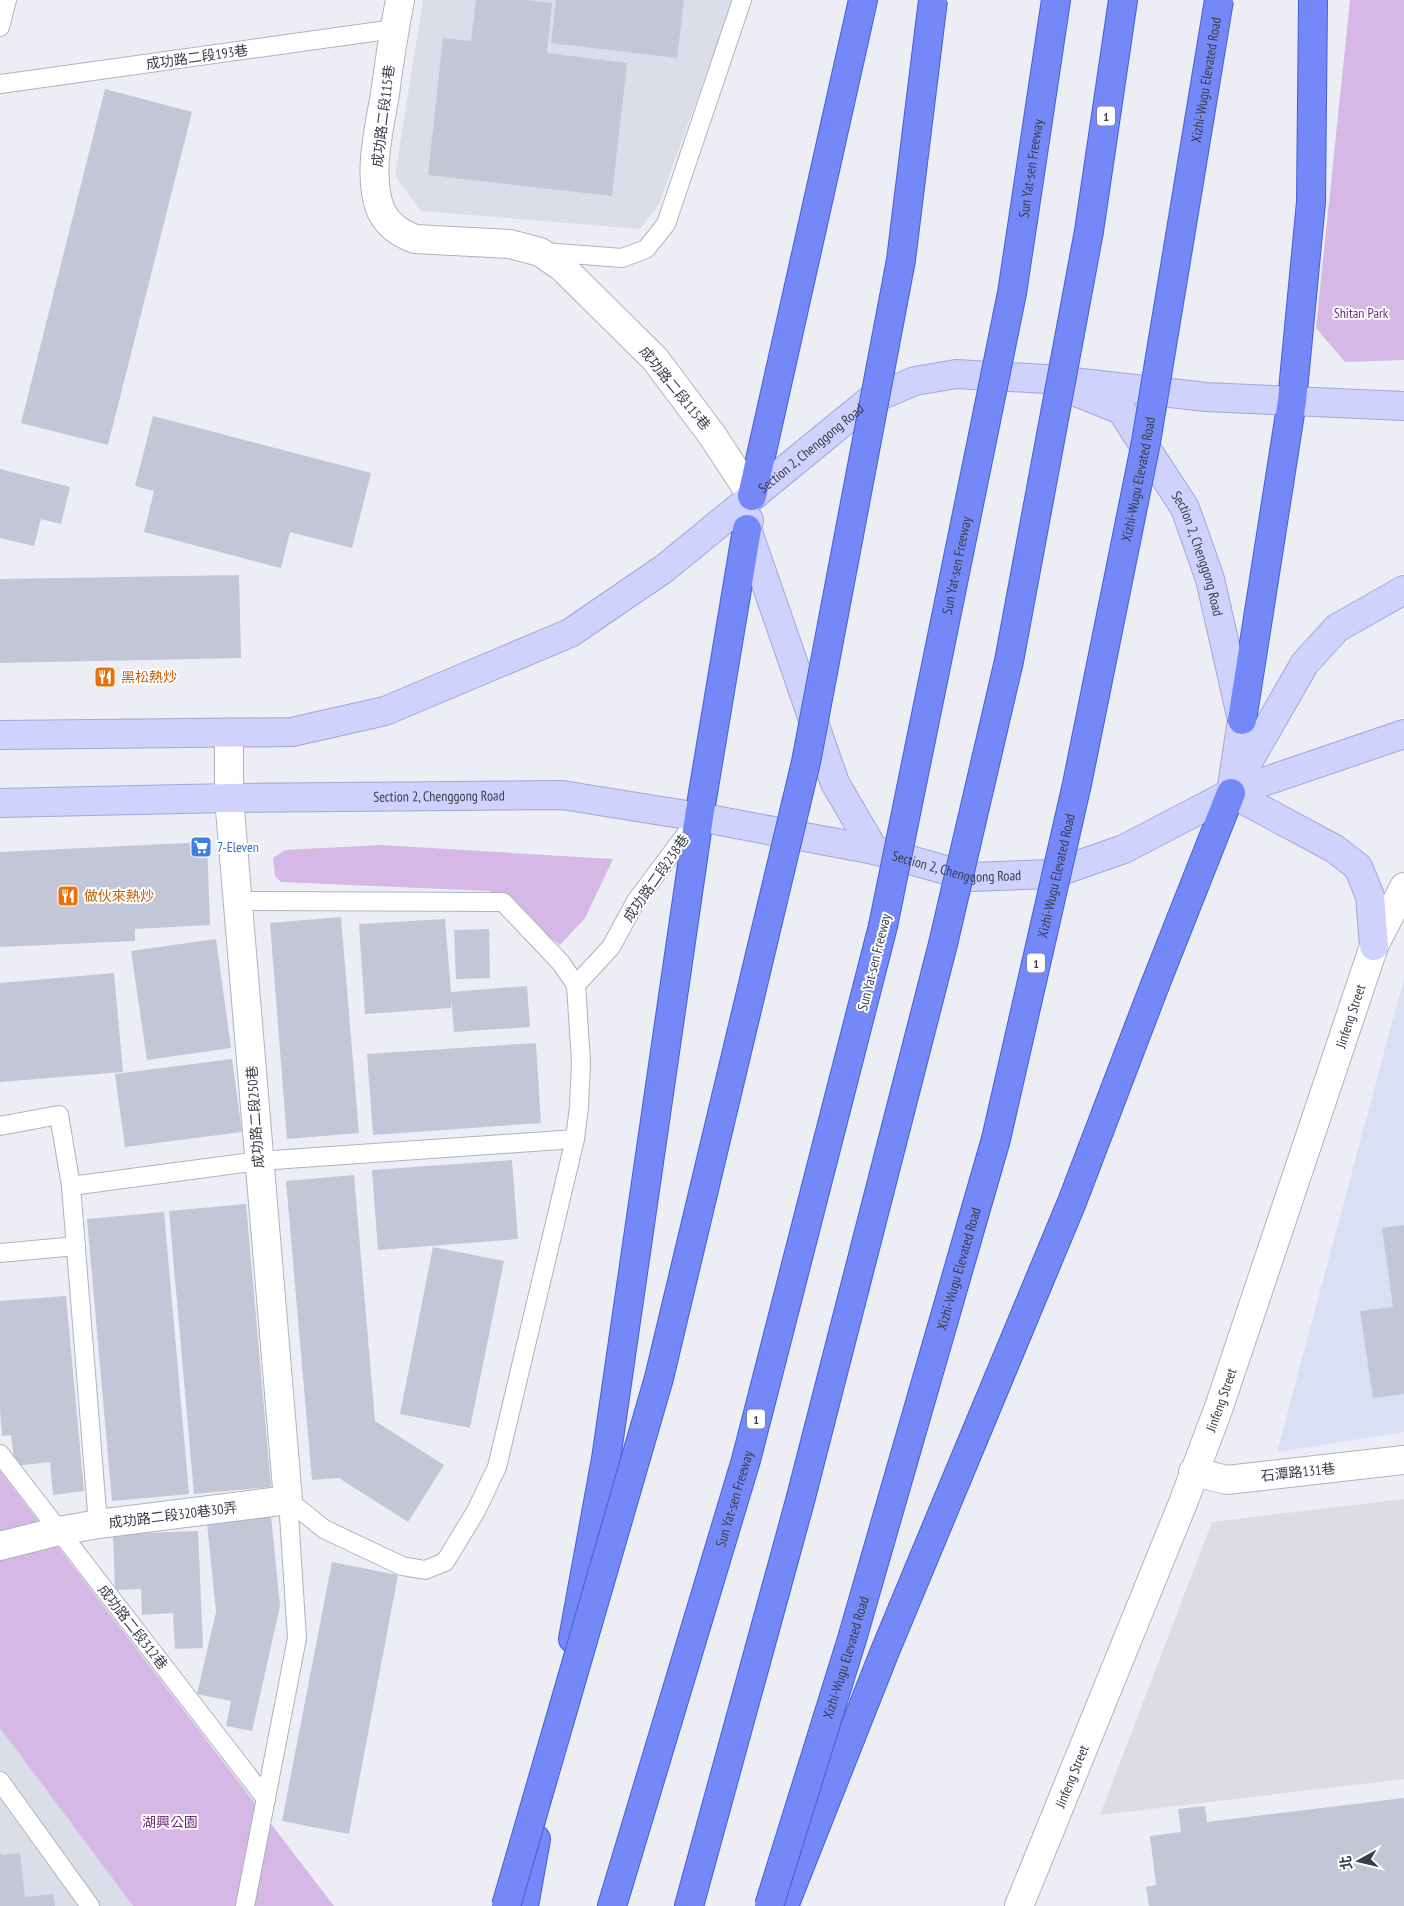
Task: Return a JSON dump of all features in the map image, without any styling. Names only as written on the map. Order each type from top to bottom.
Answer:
[{"type":"highway","points":[[752,496],[863,0]]},
{"type":"highway","points":[[506,1906],[659,1378],[806,762],[901,260],[933,0]]},
{"type":"highway","name":"Sun Yat-sen Freeway","points":[[612,1906],[746,1460],[884,926],[1012,293],[1056,0]]},
{"type":"highway","name":"1","points":[[689,1906],[800,1501],[943,944],[1008,660],[1089,231],[1122,0]]},
{"type":"highway","name":"Xizhi-Wugu Elevated Road","points":[[770,1906],[852,1639],[996,1139],[1077,784],[1144,452],[1219,0]]},
{"type":"highway","points":[[1242,720],[1292,401],[1311,202],[1313,0]]},
{"type":"highway","points":[[524,1906],[606,1459],[699,816],[747,529]]},
{"type":"highway","points":[[784,1906],[885,1651],[1072,1202],[1231,793]]},
{"type":"main road","name":"Section 2, Chenggong Road","points":[[0,736],[292,732],[385,711],[570,633],[665,568],[870,400],[914,381],[956,374],[1046,379],[1206,397],[1404,406]]},
{"type":"main road","name":"Section 2, Chenggong Road","points":[[0,802],[562,795],[699,816],[874,850],[971,877],[1052,874],[1124,849],[1231,793],[1242,720],[1210,579],[1185,508],[1121,410],[1046,379]]},
{"type":"main road","name":"Section 2, Chenggong Road","points":[[752,496],[747,529],[835,782],[874,850]]},
{"type":"main road","points":[[1231,793],[1305,663],[1337,628],[1404,590]]},
{"type":"main road","points":[[1231,793],[1404,734]]},
{"type":"main road","points":[[1231,793],[1335,848],[1358,867],[1370,896],[1374,946]]},
{"type":"street","name":"成功路二段115巷","points":[[400,0],[376,149],[375,187],[382,211],[392,226],[402,234],[415,239],[510,244],[540,252],[562,267],[655,360],[712,435],[752,496]]},
{"type":"street","name":"成功路二段250巷","points":[[229,733],[229,798],[288,1500]]},
{"type":"street","name":"Jinfeng Street","points":[[1019,1906],[1183,1503],[1193,1472],[1219,1407],[1374,946],[1404,888]]},
{"type":"street","name":"石潭路131巷","points":[[1193,1472],[1227,1480],[1404,1460]]},
{"type":"street","name":"成功路二段320巷30弄","points":[[0,1546],[98,1524],[288,1500]]},
{"type":"lane","points":[[0,27],[7,0]]},
{"type":"lane","name":"成功路二段115巷","points":[[540,252],[622,258],[646,249],[666,224],[742,0]]},
{"type":"lane","name":"成功路二段193巷","points":[[0,84],[394,29]]},
{"type":"lane","name":"成功路二段238巷","points":[[576,984],[611,947],[636,901],[699,816]]},
{"type":"lane","points":[[239,901],[504,902],[561,963],[576,984],[581,1062],[579,1107],[575,1139],[497,1467],[476,1511],[445,1562],[425,1570],[402,1566],[324,1529],[288,1500]]},
{"type":"lane","points":[[0,1126],[59,1115],[71,1186],[98,1524]]},
{"type":"lane","points":[[71,1186],[259,1161],[575,1139]]},
{"type":"lane","points":[[0,1253],[76,1246]]},
{"type":"lane","name":"成功路二段312巷","points":[[0,1454],[266,1799]]},
{"type":"lane","points":[[246,1906],[297,1638],[288,1500]]},
{"type":"lane","points":[[0,1781],[90,1906]]},
{"type":"shaded area","points":[[423,0],[733,0],[659,204],[640,229],[421,211],[395,176]]},
{"type":"shaded area","points":[[1404,979],[1404,1432],[1277,1452],[1397,1004]]},
{"type":"shaded area","points":[[1404,1499],[1404,1779],[1100,1815],[1212,1522]]},
{"type":"shaded area","points":[[0,1728],[133,1906],[0,1906]]},
{"type":"green space","name":"Shitan Park","points":[[1350,0],[1404,0],[1404,360],[1345,362],[1316,328]]},
{"type":"green space","points":[[381,845],[613,859],[585,918],[560,945],[490,891],[281,882],[275,876],[273,858],[285,850]]},
{"type":"green space","name":"湖興公園","points":[[0,1471],[334,1906],[133,1906],[0,1728]]},
{"type":"building","points":[[476,0],[526,0],[552,3],[547,53],[627,63],[612,196],[428,175],[443,38],[471,41]]},
{"type":"building","points":[[556,0],[684,0],[677,58],[551,43]]},
{"type":"building","points":[[105,89],[192,112],[108,445],[21,423]]},
{"type":"building","points":[[153,416],[371,473],[352,548],[290,532],[281,568],[144,532],[154,491],[135,486]]},
{"type":"building","points":[[0,469],[70,487],[61,524],[41,519],[34,546],[0,538]]},
{"type":"building","points":[[239,575],[241,658],[0,663],[0,579]]},
{"type":"building","points":[[207,842],[210,925],[135,929],[135,941],[0,947],[0,852]]},
{"type":"building","points":[[341,917],[359,1133],[287,1139],[270,923]]},
{"type":"building","points":[[445,919],[451,992],[527,986],[530,1027],[454,1032],[451,997],[451,1008],[365,1014],[359,924]]},
{"type":"building","points":[[489,929],[490,978],[456,979],[454,930]]},
{"type":"building","points":[[216,939],[231,1048],[147,1060],[131,951]]},
{"type":"building","points":[[114,973],[123,1072],[0,1082],[0,983]]},
{"type":"building","points":[[536,1043],[541,1123],[373,1135],[367,1054]]},
{"type":"building","points":[[232,1059],[242,1132],[125,1147],[115,1074]]},
{"type":"building","points":[[512,1160],[518,1239],[378,1250],[372,1170]]},
{"type":"building","points":[[354,1175],[375,1421],[444,1465],[408,1522],[339,1478],[312,1480],[286,1181]]},
{"type":"building","points":[[246,1204],[271,1487],[194,1494],[169,1211]]},
{"type":"building","points":[[164,1212],[189,1494],[112,1501],[87,1219]]},
{"type":"building","points":[[1404,1225],[1404,1394],[1373,1398],[1360,1311],[1393,1307],[1382,1228]]},
{"type":"building","points":[[433,1247],[504,1261],[470,1428],[400,1414]]},
{"type":"building","points":[[66,1296],[84,1491],[53,1495],[50,1462],[15,1466],[11,1435],[2,1436],[0,1409],[0,1301]]},
{"type":"building","points":[[271,1516],[280,1606],[252,1731],[226,1726],[231,1701],[197,1694],[216,1612],[207,1523]]},
{"type":"building","points":[[198,1531],[203,1648],[175,1649],[173,1613],[142,1615],[141,1589],[115,1590],[113,1534]]},
{"type":"building","points":[[332,1562],[398,1575],[349,1834],[282,1821]]},
{"type":"building","points":[[1404,1798],[1404,1906],[1149,1906],[1146,1887],[1156,1885],[1150,1836],[1181,1832],[1178,1809],[1205,1806],[1207,1822]]},
{"type":"building","points":[[0,1851],[2,1855],[20,1853],[25,1897],[53,1894],[55,1906],[0,1906]]},
{"type":"place","name":"黑松熱炒","points":[[105,677]]},
{"type":"place","name":"7-Eleven","points":[[201,847]]},
{"type":"place","name":"做伙來熱炒","points":[[68,896]]}]
